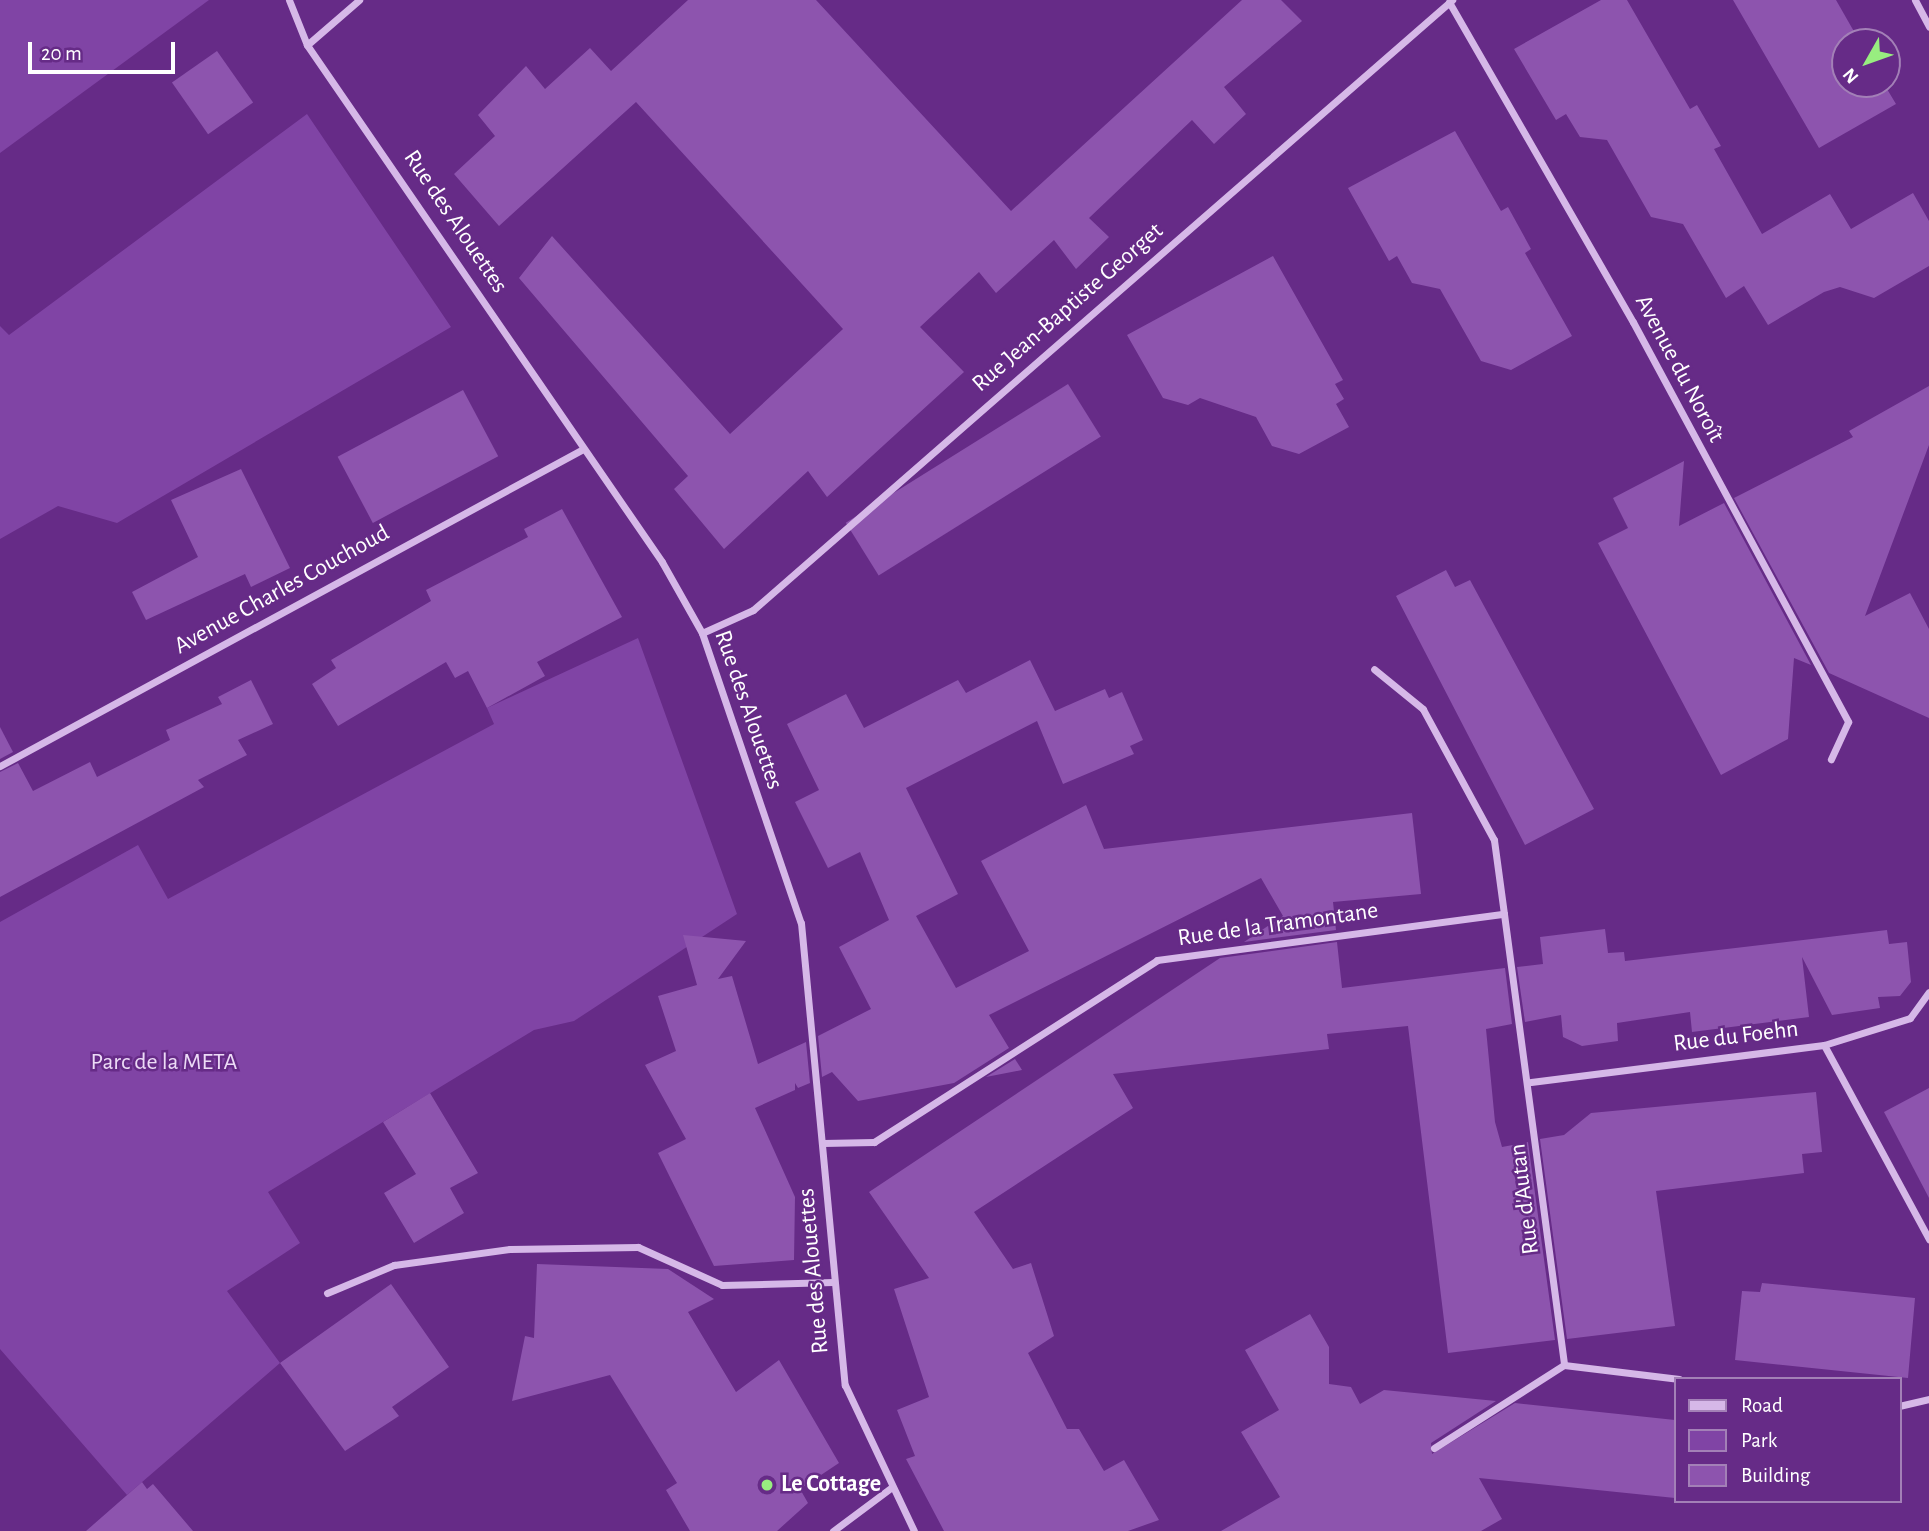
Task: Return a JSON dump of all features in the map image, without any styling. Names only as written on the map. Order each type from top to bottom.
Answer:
[{"type":"street","name":"Rue des Alouettes","points":[[289,0],[307,45],[675,580],[702,633],[801,923],[823,1143],[833,1282],[845,1385],[914,1531]]},
{"type":"street","points":[[307,45],[359,0]]},
{"type":"street","points":[[1915,0],[1929,26]]},
{"type":"street","name":"Rue Jean-Baptiste Georget","points":[[702,633],[753,610],[1451,1]]},
{"type":"street","name":"Avenue du Noroît","points":[[1451,1],[1633,322],[1848,722],[1831,759]]},
{"type":"street","name":"Avenue Charles Couchoud","points":[[0,766],[583,449]]},
{"type":"street","points":[[1374,669],[1423,709],[1487,828],[1504,914]]},
{"type":"street","name":"Rue de la Tramontane","points":[[823,1143],[874,1142],[1157,960],[1504,914]]},
{"type":"street","name":"Rue d'Autan","points":[[1504,914],[1531,1082],[1564,1365]]},
{"type":"street","name":"Rue du Foehn","points":[[1531,1082],[1824,1045],[1910,1018],[1929,992]]},
{"type":"street","points":[[1824,1045],[1929,1239]]},
{"type":"street","points":[[327,1293],[394,1265],[510,1249],[638,1247],[722,1285],[833,1282]]},
{"type":"street","points":[[1434,1448],[1564,1365],[1674,1379]]},
{"type":"street","points":[[1901,1406],[1929,1399]]},
{"type":"street","points":[[833,1531],[892,1487]]},
{"type":"green space","points":[[0,0],[209,0],[0,153]]},
{"type":"green space","points":[[307,114],[451,327],[117,523],[58,506],[0,539],[0,326],[9,335]]},
{"type":"green space","name":"Parc de la META","points":[[638,638],[737,914],[574,1021],[534,1030],[268,1192],[300,1243],[227,1291],[280,1363],[127,1495],[0,1349],[0,922],[138,845],[168,899],[494,724],[487,708]]},
{"type":"building","points":[[688,0],[816,0],[1011,211],[1242,0],[1281,0],[1302,21],[1224,87],[1246,114],[1214,144],[1192,120],[1089,218],[1109,237],[1076,269],[1054,240],[996,293],[979,272],[920,327],[964,372],[827,497],[808,471],[724,549],[674,489],[688,476],[519,278],[552,236],[730,434],[843,329],[636,102],[499,226],[454,174],[495,136],[478,115],[526,66],[545,89],[590,48],[611,71]]},
{"type":"building","points":[[1601,0],[1627,0],[1690,109],[1697,105],[1721,146],[1714,149],[1762,234],[1830,194],[1851,229],[1913,193],[1929,221],[1929,266],[1874,298],[1840,287],[1824,292],[1768,325],[1744,286],[1726,298],[1683,224],[1651,217],[1607,140],[1580,137],[1566,114],[1556,120],[1514,49]]},
{"type":"building","points":[[1733,0],[1836,0],[1852,28],[1831,28],[1831,98],[1892,98],[1896,104],[1819,148]]},
{"type":"building","points":[[217,51],[253,103],[208,134],[172,83]]},
{"type":"building","points":[[1455,131],[1501,211],[1508,207],[1531,249],[1525,253],[1572,336],[1511,370],[1481,361],[1440,289],[1412,283],[1397,256],[1389,261],[1348,188]]},
{"type":"building","points":[[1273,256],[1343,380],[1335,384],[1344,399],[1336,404],[1349,427],[1299,454],[1272,446],[1256,417],[1200,398],[1188,405],[1163,398],[1127,335]]},
{"type":"building","points":[[1068,384],[1101,437],[879,575],[846,523]]},
{"type":"building","points":[[1929,386],[1929,445],[1865,616],[1910,593],[1929,629],[1929,718],[1829,673],[1734,498],[1853,437],[1849,431]]},
{"type":"building","points":[[463,390],[498,456],[373,523],[338,457]]},
{"type":"building","points":[[1684,461],[1679,526],[1724,503],[1811,665],[1794,658],[1788,739],[1721,775],[1598,543],[1628,528],[1613,498]]},
{"type":"building","points":[[241,469],[290,568],[251,587],[245,574],[146,620],[132,592],[198,557],[171,500]]},
{"type":"building","points":[[562,509],[622,617],[537,662],[545,676],[487,708],[468,671],[455,678],[446,662],[338,726],[312,684],[336,668],[331,660],[431,601],[426,590],[528,537],[524,529]]},
{"type":"building","points":[[1446,570],[1455,587],[1470,580],[1594,809],[1525,845],[1396,596]]},
{"type":"building","points":[[1030,660],[1055,711],[1105,689],[1109,698],[1122,692],[1143,740],[1130,746],[1134,754],[1063,784],[1037,721],[906,788],[958,894],[916,916],[956,988],[1029,951],[981,861],[1086,805],[1104,849],[1412,813],[1421,894],[1333,902],[1336,930],[1244,942],[1283,916],[1261,878],[989,1015],[1009,1048],[954,1083],[858,1101],[832,1072],[822,1077],[818,1036],[871,1009],[839,947],[889,920],[860,852],[828,868],[795,802],[819,790],[787,724],[846,694],[864,728],[958,680],[966,693]]},
{"type":"building","points":[[251,680],[273,724],[238,740],[247,755],[198,780],[204,787],[0,897],[0,772],[18,763],[33,791],[90,762],[97,777],[170,740],[166,730],[222,704],[218,697]]},
{"type":"building","points":[[0,727],[13,752],[0,759]]},
{"type":"building","points":[[1605,929],[1608,953],[1624,952],[1625,961],[1887,930],[1889,944],[1907,942],[1911,982],[1900,996],[1878,997],[1880,1008],[1832,1015],[1802,957],[1809,1017],[1692,1032],[1690,1012],[1617,1023],[1618,1041],[1582,1046],[1563,1037],[1561,1015],[1525,1022],[1517,967],[1543,964],[1540,937]]},
{"type":"building","points":[[683,935],[746,941],[718,979],[732,976],[758,1064],[806,1042],[810,1083],[798,1088],[795,1083],[795,1090],[755,1108],[795,1197],[794,1260],[714,1266],[658,1153],[686,1139],[645,1065],[676,1051],[658,996],[697,985]]},
{"type":"building","points":[[1337,942],[1342,988],[1505,968],[1512,1024],[1486,1029],[1495,1122],[1502,1147],[1528,1142],[1555,1340],[1448,1353],[1408,1026],[1327,1034],[1329,1049],[1113,1074],[1133,1108],[974,1212],[1013,1269],[1031,1263],[1054,1336],[1028,1353],[1067,1429],[1079,1429],[1104,1471],[1124,1460],[1159,1520],[1128,1531],[944,1531],[906,1459],[915,1456],[897,1410],[929,1397],[894,1289],[929,1278],[869,1192],[1220,958]]},
{"type":"building","points":[[1015,1059],[1022,1070],[986,1077]]},
{"type":"building","points":[[1929,1088],[1929,1198],[1884,1112]]},
{"type":"building","points":[[1816,1092],[1822,1152],[1802,1154],[1804,1173],[1656,1191],[1675,1326],[1567,1339],[1540,1139],[1564,1135],[1591,1113]]},
{"type":"building","points":[[430,1093],[478,1173],[450,1188],[464,1213],[414,1243],[384,1193],[416,1174],[383,1122]]},
{"type":"building","points":[[537,1264],[668,1269],[714,1299],[688,1312],[736,1392],[779,1360],[839,1463],[800,1489],[808,1503],[777,1531],[690,1531],[666,1490],[677,1483],[610,1375],[512,1401],[525,1336],[534,1338]]},
{"type":"building","points":[[1762,1283],[1915,1298],[1908,1378],[1735,1360],[1742,1291],[1760,1292]]},
{"type":"building","points":[[391,1284],[449,1367],[392,1407],[399,1416],[345,1451],[280,1363]]},
{"type":"building","points":[[1310,1314],[1329,1347],[1329,1384],[1351,1387],[1360,1404],[1384,1390],[1496,1401],[1431,1443],[1432,1454],[1515,1403],[1674,1420],[1674,1498],[1479,1478],[1502,1519],[1481,1531],[1221,1531],[1280,1497],[1241,1432],[1279,1410],[1245,1350]]},
{"type":"building","points":[[142,1482],[147,1489],[153,1484],[193,1531],[86,1531]]},
{"type":"place","name":"Le Cottage","points":[[767,1485]]}]
